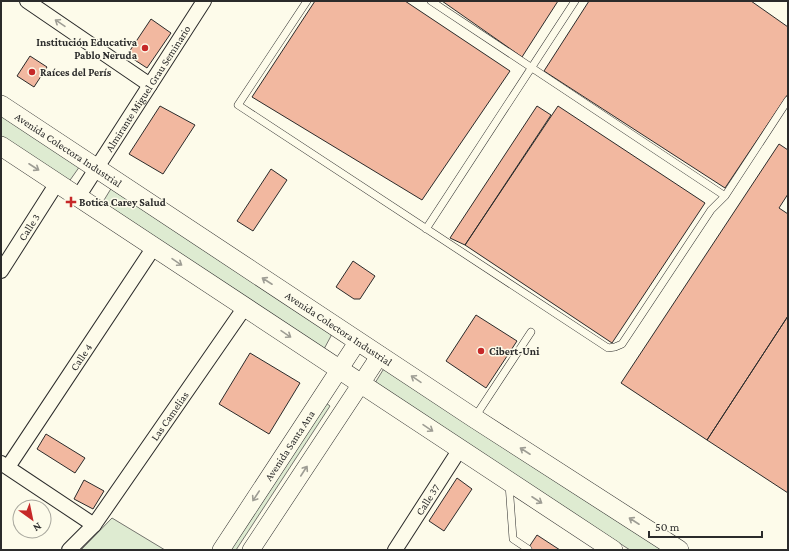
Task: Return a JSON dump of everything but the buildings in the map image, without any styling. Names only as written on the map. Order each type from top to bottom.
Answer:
[{"type":"main road","name":"Avenida Colectora Industrial","points":[[1,105],[474,418],[678,550]]},
{"type":"main road","points":[[1,146],[613,550]]},
{"type":"street","points":[[27,1],[150,84]]},
{"type":"street","name":"Almirante Miguel Grau Seminario","points":[[78,197],[204,1]]},
{"type":"street","name":"Calle 3","points":[[1,271],[57,183]]},
{"type":"street","name":"Calle 4","points":[[4,465],[154,247]]},
{"type":"street","name":"Las Camelias","points":[[69,550],[94,525],[245,307]]},
{"type":"street","name":"Avenida Santa Ana","points":[[221,550],[358,341]]},
{"type":"street","points":[[251,550],[380,355]]},
{"type":"street","name":"Calle 37","points":[[395,550],[460,449]]},
{"type":"street","points":[[4,465],[94,525]]},
{"type":"lane","points":[[307,1],[238,105],[608,348],[622,344],[711,210],[725,196],[788,100]]},
{"type":"lane","points":[[431,1],[725,196]]},
{"type":"lane","points":[[426,229],[575,1]]},
{"type":"lane","points":[[474,418],[531,332]]},
{"type":"lane","points":[[509,482],[513,539],[528,549]]},
{"type":"green space","points":[[1,113],[80,166],[68,183],[1,138]]},
{"type":"green space","points":[[112,187],[331,333],[331,336],[324,349],[101,205]]},
{"type":"green space","points":[[385,369],[663,550],[630,550],[377,386],[375,383]]},
{"type":"green space","points":[[322,400],[330,406],[236,550],[224,550]]},
{"type":"green space","points":[[112,518],[165,550],[81,550]]},
{"type":"place","name":"Institución Educativa Pablo Neruda","points":[[145,48]]},
{"type":"place","name":"Raíces del Perís","points":[[32,72]]},
{"type":"place","name":"Botica Carey Salud","points":[[71,202]]},
{"type":"place","name":"Cibert-Uni","points":[[481,351]]}]
